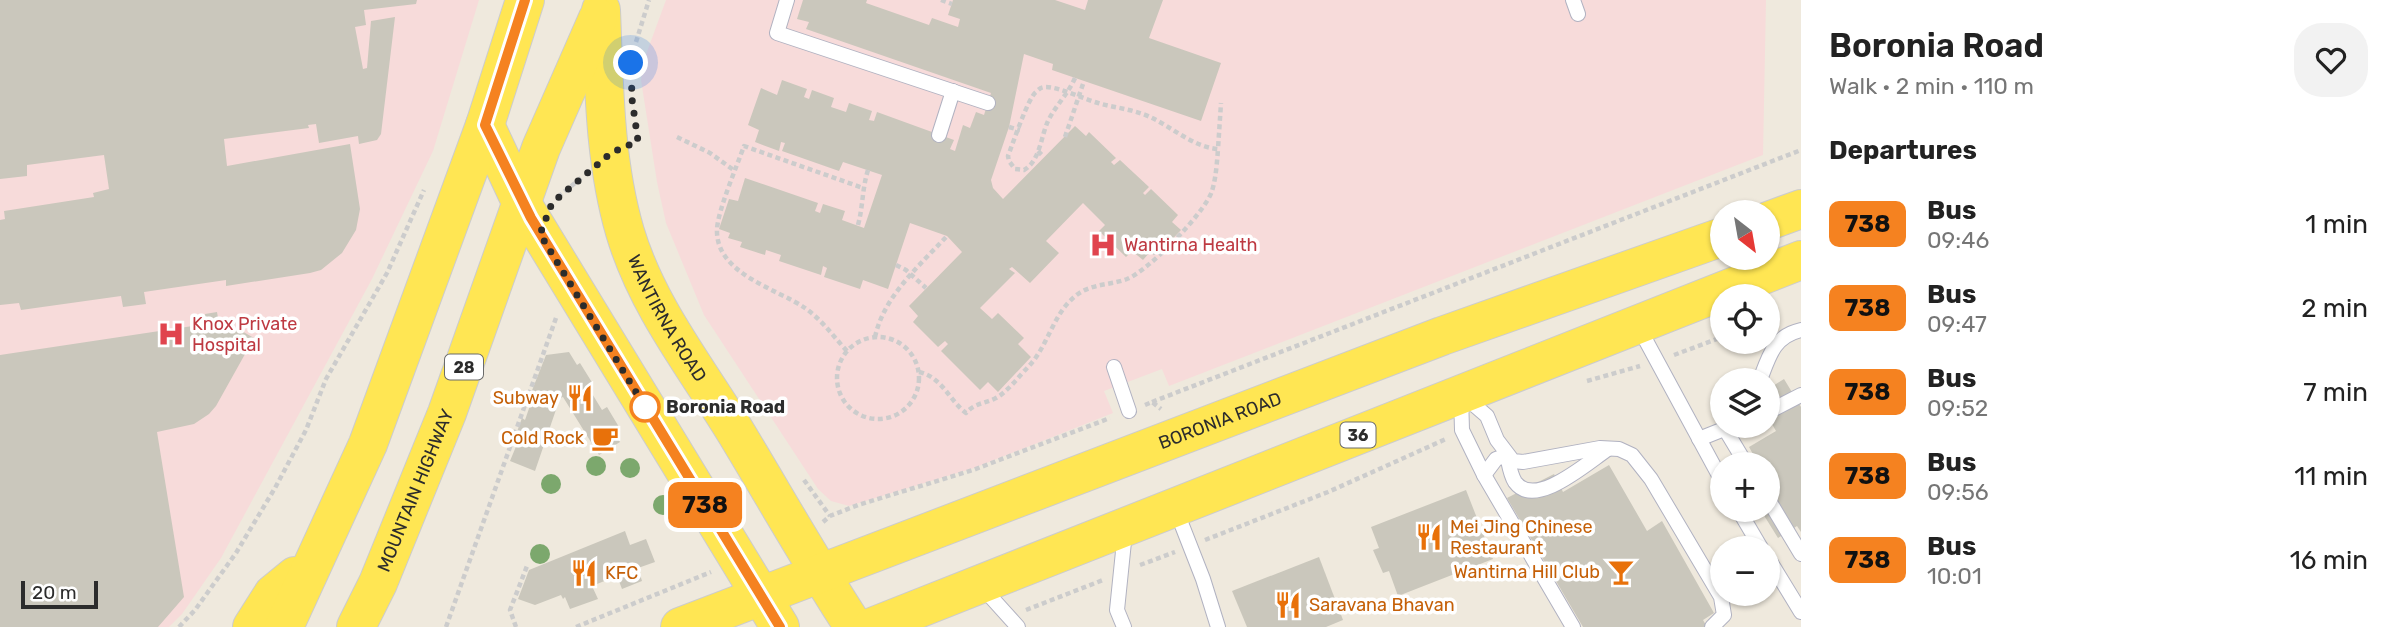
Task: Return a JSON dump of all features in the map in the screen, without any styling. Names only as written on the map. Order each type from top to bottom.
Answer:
[{"type":"main road","points":[[285,627],[368,444],[485,125],[525,0]]},
{"type":"main road","name":"WANTIRNA ROAD","points":[[603,5],[605,89],[616,196],[643,281],[661,316],[734,429],[809,557],[854,627]]},
{"type":"main road","name":"MOUNTAIN HIGHWAY","points":[[356,627],[378,583],[447,413],[541,148],[603,5]]},
{"type":"main road","points":[[485,125],[521,202],[780,627]]},
{"type":"main road","points":[[1780,217],[1801,209]]},
{"type":"main road","name":"BORONIA ROAD","points":[[680,627],[760,595],[809,557],[1710,241]]},
{"type":"main road","name":"36","points":[[872,627],[1175,508],[1462,412],[1638,325],[1801,260]]},
{"type":"main road","points":[[1443,336],[1462,412]]},
{"type":"main road","points":[[252,627],[273,594],[318,556]]},
{"type":"lane","points":[[787,0],[777,33],[988,103]]},
{"type":"lane","points":[[939,135],[953,91]]},
{"type":"lane","points":[[1638,325],[1710,459]]},
{"type":"lane","points":[[1765,368],[1773,347],[1784,335],[1801,330]]},
{"type":"lane","points":[[1114,367],[1129,411]]},
{"type":"lane","points":[[1780,406],[1801,395]]},
{"type":"lane","points":[[1573,627],[1485,475],[1462,412],[1487,416],[1507,455],[1516,482],[1531,492],[1540,492],[1609,449]]},
{"type":"lane","points":[[1699,439],[1710,435]]},
{"type":"lane","points":[[1507,455],[1513,461],[1523,462],[1600,448],[1632,455],[1641,464],[1721,597],[1724,615],[1712,627]]},
{"type":"lane","points":[[1485,475],[1496,460],[1507,455]]},
{"type":"lane","points":[[1175,508],[1191,546],[1218,627]]},
{"type":"lane","points":[[1780,519],[1801,554]]},
{"type":"lane","points":[[1124,627],[1117,610],[1125,527]]},
{"type":"lane","points":[[1780,577],[1799,607]]},
{"type":"lane","points":[[979,584],[1013,622]]},
{"type":"path","points":[[634,52],[638,29],[649,0]]},
{"type":"path","points":[[941,0],[952,4]]},
{"type":"path","points":[[1075,78],[1068,93],[1047,123],[1033,163],[1020,171],[1012,166],[1009,156],[1030,97],[1039,89],[1048,87],[1068,93],[1079,96],[1099,103],[1134,110],[1203,146],[1218,149]]},
{"type":"path","points":[[1065,137],[1084,81]]},
{"type":"path","points":[[919,372],[934,378],[953,402],[966,413],[975,404],[993,400],[1002,394],[1032,363],[1071,300],[1082,291],[1138,274],[1193,219],[1212,192],[1218,149],[1220,103]]},
{"type":"path","points":[[1009,127],[1020,130]]},
{"type":"path","points":[[677,137],[710,153],[735,171]]},
{"type":"path","points":[[847,351],[807,309],[736,268],[722,248],[717,227],[744,146],[863,188]]},
{"type":"path","points":[[1152,402],[1801,150]]},
{"type":"path","points":[[1038,151],[1044,157]]},
{"type":"path","points":[[540,234],[552,203],[611,153]]},
{"type":"path","points":[[858,225],[868,170]]},
{"type":"path","points":[[179,627],[195,610],[236,554],[275,488],[306,430],[326,379],[387,273],[429,179]]},
{"type":"path","points":[[875,337],[881,317],[890,301],[947,236]]},
{"type":"path","points":[[1152,250],[1158,256]]},
{"type":"path","points":[[896,265],[926,288]]},
{"type":"path","points":[[446,627],[557,314]]},
{"type":"path","points":[[875,337],[883,337],[904,345],[913,356],[919,372],[917,392],[910,404],[902,412],[889,418],[874,419],[858,414],[847,405],[838,387],[838,371],[847,351],[853,345],[875,337]]},
{"type":"path","points":[[1575,386],[1658,361],[1710,342]]},
{"type":"path","points":[[809,557],[830,516],[973,471],[1129,411]]},
{"type":"path","points":[[1013,622],[1121,573],[1328,492],[1462,412]]},
{"type":"path","points":[[799,472],[830,516]]},
{"type":"path","points":[[516,627],[510,610],[527,566]]},
{"type":"path","points":[[576,627],[712,572]]},
{"type":"shaded area","name":"Knox Private Hospital","points":[[0,0],[479,0],[433,151],[372,279],[221,558],[182,614],[169,627],[0,627]]},
{"type":"shaded area","name":"Wantirna Health","points":[[666,0],[1766,0],[1763,155],[1169,386],[1162,369],[1104,391],[1113,413],[974,468],[849,506],[831,501],[818,489],[704,315],[666,223],[641,80],[644,60]]},
{"type":"building","points":[[0,0],[417,0],[416,4],[364,10],[366,25],[355,27],[363,69],[367,68],[371,21],[395,17],[381,134],[377,140],[359,144],[358,136],[319,143],[316,124],[308,125],[309,128],[224,139],[227,166],[350,144],[360,209],[356,230],[342,253],[321,270],[310,273],[226,286],[226,280],[144,292],[146,304],[123,307],[121,296],[21,310],[19,303],[0,305],[0,220],[5,219],[4,211],[94,197],[93,193],[109,189],[104,155],[27,165],[27,176],[0,179]]},
{"type":"building","points":[[803,0],[867,0],[866,3],[929,25],[932,18],[958,27],[960,19],[948,15],[953,0],[1055,0],[1085,10],[1088,0],[1163,0],[1149,38],[1221,63],[1201,121],[1052,70],[1053,64],[1024,54],[1009,127],[991,180],[993,188],[1003,199],[1075,126],[1086,136],[1089,132],[1116,158],[1111,162],[1114,165],[1120,160],[1149,187],[1143,193],[1145,195],[1151,189],[1178,215],[1172,222],[1181,230],[1164,248],[1158,243],[1143,260],[1132,251],[1126,257],[1099,231],[1105,225],[1083,203],[1046,241],[1059,253],[1030,283],[1012,267],[1009,269],[1015,273],[980,308],[992,319],[998,313],[1024,338],[1018,344],[1031,357],[998,392],[988,382],[980,390],[941,351],[948,344],[945,341],[938,347],[913,322],[918,316],[909,306],[962,252],[947,236],[910,223],[888,289],[863,280],[860,289],[824,277],[827,268],[823,266],[821,275],[779,261],[781,255],[766,250],[765,255],[740,247],[742,242],[728,238],[730,233],[719,229],[729,199],[738,201],[745,178],[818,203],[815,211],[820,213],[823,204],[845,211],[842,220],[864,228],[882,175],[843,162],[839,171],[782,151],[785,143],[781,142],[779,151],[755,142],[759,130],[748,125],[761,88],[777,95],[782,80],[807,89],[804,97],[809,99],[812,90],[834,98],[831,107],[846,112],[849,103],[872,111],[869,120],[874,121],[877,112],[954,140],[950,149],[955,151],[963,125],[970,128],[976,112],[984,115],[991,93],[806,29],[809,22],[797,19]]},
{"type":"building","points":[[217,312],[220,330],[224,321],[254,338],[209,414],[194,424],[157,432],[184,597],[158,627],[0,627],[0,355],[206,324],[205,314]]},
{"type":"building","points":[[569,352],[577,365],[580,363],[593,384],[588,387],[602,410],[607,407],[619,427],[613,431],[620,442],[599,455],[563,397],[560,398],[535,471],[510,461],[517,444],[513,443],[522,418],[525,420],[534,394],[531,393],[546,355]]},
{"type":"building","points":[[1784,379],[1801,407],[1801,532],[1797,526],[1780,537],[1768,522],[1780,522],[1780,452],[1752,452],[1749,447],[1764,438],[1780,438],[1780,382]]},
{"type":"building","name":"Wantirna Hill Club","points":[[1609,465],[1647,531],[1662,521],[1714,613],[1703,620],[1707,627],[1583,627],[1507,498],[1554,474],[1563,492]]},
{"type":"building","name":"Mei Jing Chinese Restaurant","points":[[1466,490],[1493,559],[1398,596],[1389,571],[1383,573],[1373,550],[1379,548],[1371,527]]},
{"type":"building","name":"KFC","points":[[625,531],[630,545],[646,539],[655,562],[638,568],[642,581],[622,589],[617,576],[592,586],[598,599],[570,609],[565,597],[563,599],[561,595],[535,605],[518,599],[529,570]]},
{"type":"building","name":"Saravana Bhavan","points":[[1319,557],[1343,620],[1326,627],[1247,627],[1232,591]]},
{"type":"bus line","name":"738","points":[[525,0],[485,125],[521,202],[780,627]]},
{"type":"place","name":"Wantirna Health","points":[[1103,245]]},
{"type":"place","name":"Knox Private Hospital","points":[[171,334]]},
{"type":"place","name":"Subway","points":[[580,398]]},
{"type":"place","name":"Boronia Road","points":[[645,407]]},
{"type":"place","name":"Cold Rock","points":[[605,438]]},
{"type":"place","name":"Mei Jing Chinese Restaurant","points":[[1429,537]]},
{"type":"place","name":"Wantirna Hill Club","points":[[1621,572]]},
{"type":"place","name":"KFC","points":[[584,573]]},
{"type":"place","name":"Saravana Bhavan","points":[[1288,605]]},
{"type":"route","points":[[631,63],[632,99],[638,141],[611,153],[552,203],[540,234],[645,407]]}]
